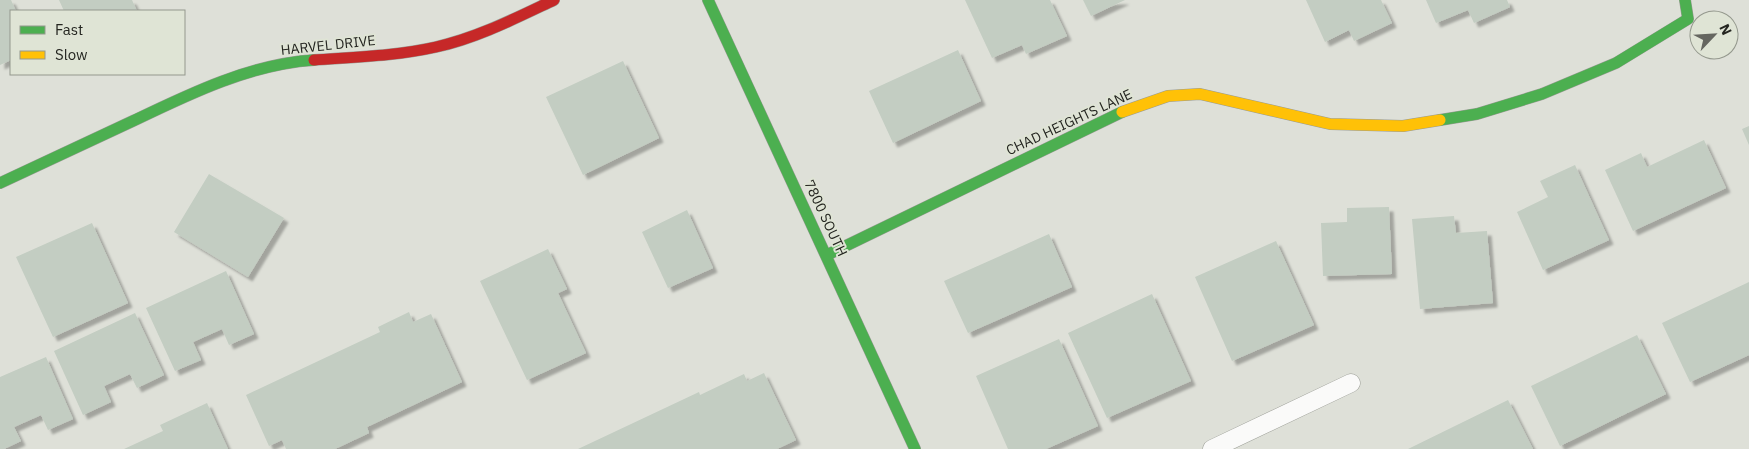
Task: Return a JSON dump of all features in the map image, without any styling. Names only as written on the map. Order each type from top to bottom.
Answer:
[{"type":"street","name":"HARVEL DRIVE","points":[[0,183],[177,100],[241,74],[293,62],[387,55],[437,47],[494,28],[554,0]]},
{"type":"street","name":"7800 SOUTH","points":[[708,0],[827,254],[915,449]]},
{"type":"street","name":"CHAD HEIGHTS LANE","points":[[827,254],[1128,109],[1168,96],[1200,94],[1330,124],[1403,126],[1477,114],[1542,94],[1616,63],[1688,20],[1685,0]]},
{"type":"lane","points":[[1212,449],[1351,383]]},
{"type":"building","points":[[0,0],[11,0],[16,10],[10,10],[10,60],[0,65]]},
{"type":"building","points":[[59,0],[132,0],[137,10],[64,10]]},
{"type":"building","points":[[965,0],[1050,0],[1067,36],[1026,54],[1022,45],[992,58]]},
{"type":"building","points":[[1083,0],[1125,0],[1091,16]]},
{"type":"building","points":[[1306,0],[1381,0],[1392,23],[1354,41],[1349,30],[1325,42]]},
{"type":"building","points":[[1426,0],[1507,0],[1510,7],[1474,23],[1468,10],[1436,23]]},
{"type":"building","points":[[958,50],[981,101],[893,143],[869,91]]},
{"type":"building","points":[[623,61],[659,138],[583,175],[546,97]]},
{"type":"building","points":[[1749,126],[1749,145],[1742,129]]},
{"type":"building","points":[[1704,140],[1726,188],[1633,231],[1605,170],[1641,153],[1647,167]]},
{"type":"building","points":[[1575,165],[1609,240],[1543,270],[1517,212],[1548,197],[1540,181]]},
{"type":"building","points":[[209,174],[284,218],[248,277],[174,232]]},
{"type":"building","points":[[1389,207],[1392,274],[1323,276],[1321,223],[1347,222],[1347,208]]},
{"type":"building","points":[[687,210],[713,268],[668,288],[642,232]]},
{"type":"building","points":[[1454,216],[1456,233],[1487,231],[1493,303],[1420,309],[1412,219]]},
{"type":"building","points":[[92,223],[128,303],[53,337],[16,257]]},
{"type":"building","points":[[1049,234],[1072,287],[968,333],[944,281]]},
{"type":"building","points":[[1276,241],[1314,325],[1232,361],[1195,277]]},
{"type":"building","points":[[548,249],[567,289],[558,293],[586,353],[527,380],[480,281]]},
{"type":"building","points":[[226,271],[254,334],[229,345],[222,329],[193,342],[201,360],[175,371],[146,308]]},
{"type":"building","points":[[1749,282],[1749,355],[1690,382],[1662,323]]},
{"type":"building","points":[[1152,294],[1191,381],[1107,418],[1068,333]]},
{"type":"building","points":[[409,312],[413,322],[431,314],[462,382],[367,427],[369,433],[335,449],[286,449],[282,440],[269,446],[246,395],[380,332],[378,327]]},
{"type":"building","points":[[135,313],[164,375],[137,388],[130,374],[104,386],[111,402],[83,415],[54,351]]},
{"type":"building","points":[[1637,335],[1666,394],[1560,446],[1531,386]]},
{"type":"building","points":[[1059,339],[1098,426],[1046,449],[1008,449],[976,376]]},
{"type":"building","points":[[46,357],[73,419],[48,430],[41,415],[14,427],[21,441],[0,449],[0,377]]},
{"type":"building","points":[[764,373],[796,440],[777,449],[578,449],[699,392],[700,395],[744,374],[747,381]]},
{"type":"building","points":[[1508,400],[1533,449],[1408,449]]},
{"type":"building","points":[[207,403],[228,449],[124,449],[163,431],[160,425]]},
{"type":"traffic: fast","points":[[708,0],[915,449]]},
{"type":"traffic: fast","points":[[1440,120],[1477,114],[1542,94],[1616,63],[1688,19],[1685,0]]},
{"type":"traffic: fast","points":[[0,183],[222,81],[267,67],[314,60]]},
{"type":"traffic: fast","points":[[827,255],[1122,112]]},
{"type":"traffic: slow","points":[[1122,112],[1168,96],[1200,94],[1330,124],[1403,126],[1440,120]]},
{"type":"traffic: jam","points":[[314,60],[391,54],[436,47],[481,33],[554,0]]}]
